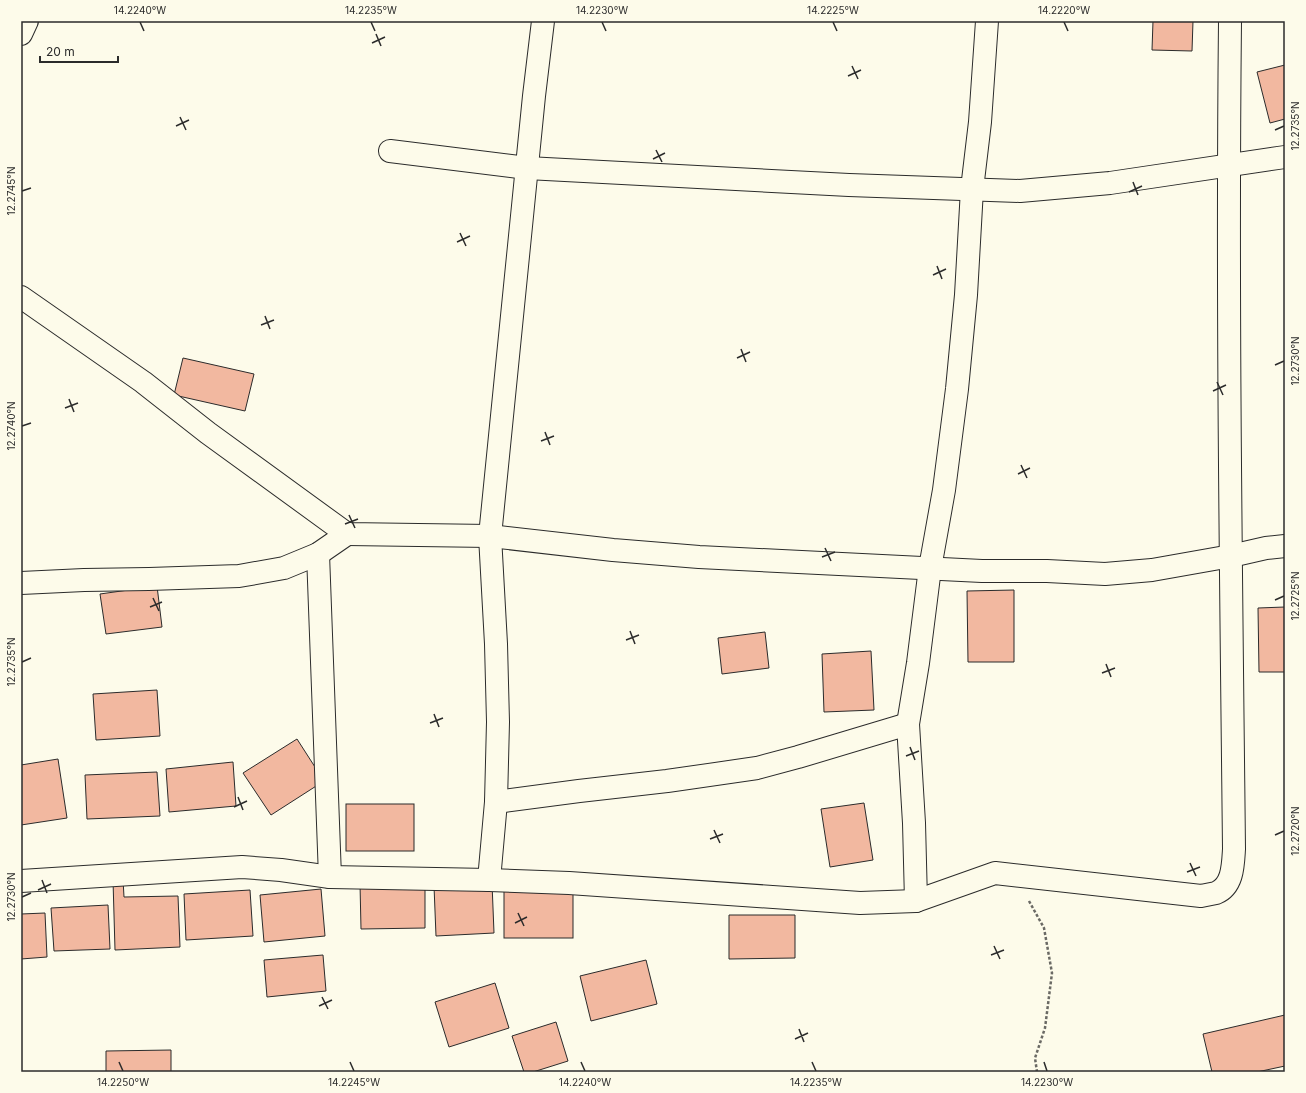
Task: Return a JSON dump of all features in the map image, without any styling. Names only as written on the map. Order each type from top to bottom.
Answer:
[{"type":"street","points":[[21,34],[27,21]]},
{"type":"street","points":[[489,880],[496,802],[498,722],[496,644],[490,536],[543,21]]},
{"type":"street","points":[[916,901],[914,823],[908,724],[918,663],[930,568],[944,490],[957,389],[966,295],[972,189],[980,122],[987,21]]},
{"type":"street","points":[[21,881],[242,867],[281,870],[330,877],[569,883],[860,903],[916,901],[994,873],[1201,896],[1217,892],[1226,886],[1233,869],[1234,849],[1228,166],[1230,21]]},
{"type":"street","points":[[390,151],[527,168],[849,185],[1020,191],[1110,183],[1285,157]]},
{"type":"street","points":[[21,297],[143,382],[208,433],[347,534],[490,536],[613,550],[699,557],[930,568],[1105,574],[1152,570],[1231,556],[1266,548],[1285,546]]},
{"type":"street","points":[[21,583],[239,576],[284,568],[318,554],[347,534]]},
{"type":"street","points":[[318,554],[330,877]]},
{"type":"street","points":[[496,802],[667,781],[757,768],[908,724]]},
{"type":"path","points":[[1028,899],[1044,928],[1052,973],[1045,1028],[1035,1058],[1037,1072]]},
{"type":"building","points":[[1153,21],[1193,21],[1192,51],[1152,50]]},
{"type":"building","points":[[1285,65],[1285,119],[1270,123],[1257,72]]},
{"type":"building","points":[[183,358],[254,374],[245,411],[174,395]]},
{"type":"building","points":[[157,586],[162,627],[106,634],[100,594]]},
{"type":"building","points":[[1014,590],[1014,662],[968,662],[967,591]]},
{"type":"building","points":[[1285,607],[1285,672],[1259,672],[1258,608]]},
{"type":"building","points":[[765,632],[769,668],[722,674],[718,638]]},
{"type":"building","points":[[871,651],[874,710],[824,712],[822,654]]},
{"type":"building","points":[[157,690],[160,736],[96,740],[93,694]]},
{"type":"building","points":[[297,739],[324,781],[271,815],[243,773]]},
{"type":"building","points":[[58,759],[67,818],[21,825],[21,765]]},
{"type":"building","points":[[233,762],[236,806],[169,812],[166,769]]},
{"type":"building","points":[[157,772],[160,816],[87,819],[85,775]]},
{"type":"building","points":[[864,803],[873,860],[830,867],[821,809]]},
{"type":"building","points":[[346,804],[414,804],[414,851],[346,851]]},
{"type":"building","points":[[123,879],[124,897],[178,896],[180,947],[115,950],[113,880]]},
{"type":"building","points":[[425,883],[425,928],[361,929],[360,884]]},
{"type":"building","points":[[492,883],[494,933],[436,936],[434,886]]},
{"type":"building","points":[[321,889],[325,936],[264,942],[260,895]]},
{"type":"building","points":[[250,890],[253,936],[186,940],[184,894]]},
{"type":"building","points":[[504,890],[573,890],[573,938],[504,938]]},
{"type":"building","points":[[108,905],[110,949],[54,951],[51,908]]},
{"type":"building","points":[[45,913],[47,957],[21,959],[21,914]]},
{"type":"building","points":[[729,915],[795,915],[795,958],[729,959]]},
{"type":"building","points":[[323,955],[326,991],[267,997],[264,960]]},
{"type":"building","points":[[646,960],[657,1004],[591,1021],[580,976]]},
{"type":"building","points":[[495,983],[509,1028],[449,1047],[435,1002]]},
{"type":"building","points":[[1285,1015],[1285,1066],[1257,1072],[1212,1072],[1203,1034]]},
{"type":"building","points":[[556,1022],[568,1061],[533,1072],[524,1072],[512,1036]]},
{"type":"building","points":[[171,1050],[171,1072],[106,1072],[106,1051]]}]
